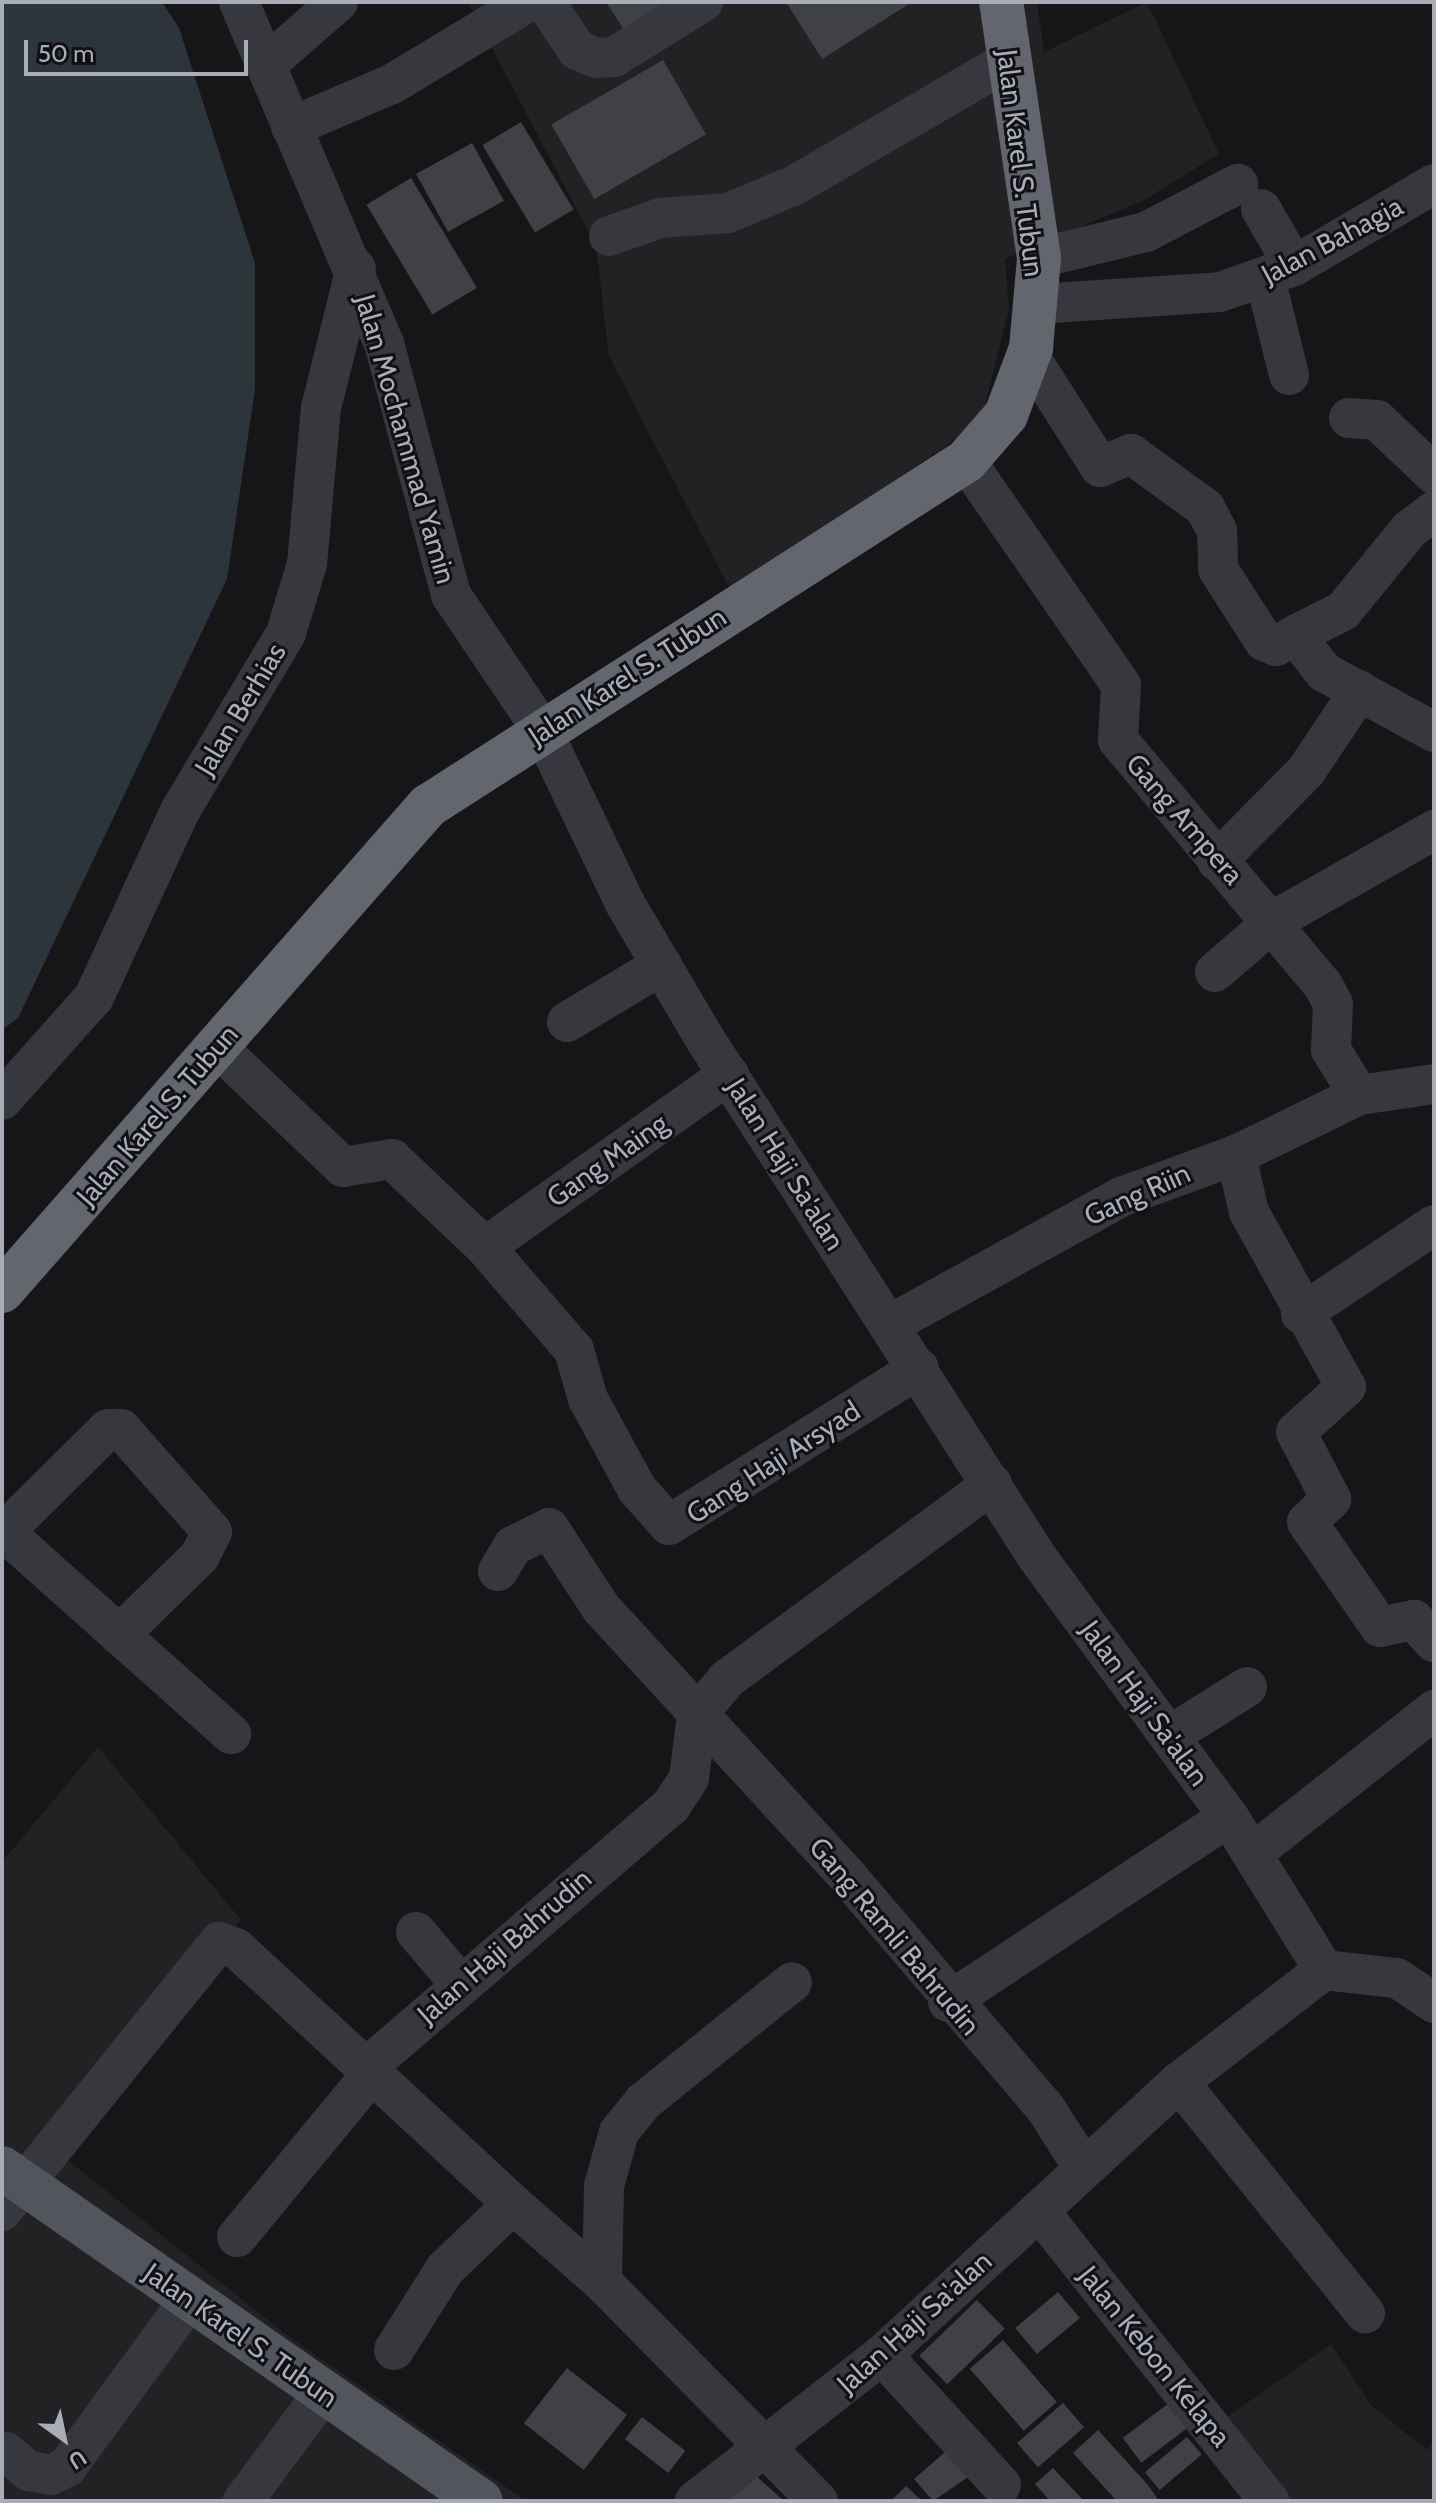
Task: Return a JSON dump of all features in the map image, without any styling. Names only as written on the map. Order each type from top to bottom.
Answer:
[{"type":"highway","name":"Jalan Karel S. Tubun","points":[[2,1291],[428,806],[542,730],[966,461],[1006,415],[1028,354],[1039,258],[1001,2]]},
{"type":"main road","name":"Jalan Karel S. Tubun","points":[[10,2188],[190,2299],[481,2501]]},
{"type":"street","name":"Jalan Mochammad Yamin","points":[[239,2],[291,127],[356,268],[384,343],[451,595],[542,730]]},
{"type":"street","points":[[266,65],[338,2]]},
{"type":"street","points":[[291,127],[392,84],[528,2]]},
{"type":"street","points":[[545,2],[577,50],[596,58],[614,57],[703,2]]},
{"type":"street","points":[[609,236],[660,218],[728,213],[795,185],[1008,61]]},
{"type":"street","name":"Jalan Bahagia","points":[[1036,304],[1220,292],[1280,272],[1434,184]]},
{"type":"street","points":[[1039,258],[1146,232],[1249,197],[1280,272],[1289,375]]},
{"type":"street","name":"Jalan Berhias","points":[[2,1100],[94,997],[180,811],[286,633],[307,564],[321,408],[356,268]]},
{"type":"street","points":[[1028,354],[1100,467],[1131,454],[1205,508],[1217,531],[1218,569],[1264,641],[1276,646],[1343,611],[1409,530],[1434,511]]},
{"type":"street","points":[[1349,418],[1377,420],[1434,474]]},
{"type":"street","name":"Gang Ampera","points":[[966,461],[1121,685],[1118,740],[1217,861],[1275,920],[1333,1004],[1331,1050],[1359,1095]]},
{"type":"street","points":[[1295,635],[1324,672],[1434,732]]},
{"type":"street","points":[[1217,861],[1306,771],[1360,690]]},
{"type":"street","name":"Jalan Haji Sa'alan","points":[[542,730],[662,965],[729,1074],[992,1484],[1229,1817],[1324,1970],[1179,2082],[882,2355],[695,2501]]},
{"type":"street","points":[[1215,972],[1275,920],[1434,830]]},
{"type":"street","points":[[567,1022],[662,965]]},
{"type":"street","points":[[217,1047],[343,1167],[392,1159],[485,1247]]},
{"type":"street","name":"Gang Maing","points":[[485,1247],[729,1074]]},
{"type":"street","name":"Gang Riin","points":[[889,1325],[1121,1197],[1236,1155],[1359,1095],[1434,1084]]},
{"type":"street","points":[[1236,1155],[1249,1212],[1301,1314],[1346,1390],[1296,1432],[1331,1499],[1307,1522],[1380,1627],[1414,1620],[1434,1642]]},
{"type":"street","points":[[1301,1314],[1434,1225]]},
{"type":"street","name":"Gang Haji Arsyad","points":[[485,1247],[574,1350],[588,1399],[637,1489],[669,1525],[919,1368]]},
{"type":"street","points":[[119,1635],[200,1556],[212,1532],[121,1429],[108,1429],[3,1531],[119,1635],[231,1734]]},
{"type":"street","points":[[697,1715],[727,1679],[992,1484]]},
{"type":"street","name":"Gang Ramli Bahrudin","points":[[498,1571],[513,1546],[549,1528],[601,1608],[848,1877],[948,2002],[1046,2109],[1083,2167]]},
{"type":"street","points":[[1169,1736],[1247,1687]]},
{"type":"street","points":[[1253,1853],[1434,1710]]},
{"type":"street","name":"Jalan Haji Bahrudin","points":[[237,2237],[369,2071],[461,1985],[671,1806],[689,1778],[697,1715]]},
{"type":"street","points":[[948,2002],[1229,1817]]},
{"type":"street","points":[[416,1932],[461,1985]]},
{"type":"street","points":[[10,2188],[219,1942],[236,1948],[602,2282],[761,2449],[818,2501]]},
{"type":"street","points":[[1324,1970],[1397,1978],[1434,2003]]},
{"type":"street","points":[[602,2282],[604,2186],[619,2132],[643,2102],[792,1982]]},
{"type":"street","points":[[1179,2082],[1365,2313]]},
{"type":"street","points":[[394,2350],[445,2269],[513,2204]]},
{"type":"street","name":"Jalan Kebon Kelapa","points":[[1040,2212],[1269,2501]]},
{"type":"street","points":[[6,2452],[29,2471],[51,2475],[67,2467],[190,2299]]},
{"type":"street","points":[[882,2355],[1001,2485]]},
{"type":"street","points":[[243,2501],[324,2392]]},
{"type":"shaded area","points":[[2,2],[162,2],[179,28],[255,263],[255,389],[227,579],[18,1018],[2,1030]]},
{"type":"shaded area","points":[[468,2],[1037,2],[1044,52],[1147,2],[1219,154],[1144,200],[1005,259],[1009,309],[981,422],[731,591],[609,356],[596,246]]},
{"type":"shaded area","points":[[98,1747],[241,1920],[55,2150],[284,2333],[526,2501],[2,2501],[2,1862]]},
{"type":"shaded area","points":[[1331,2344],[1371,2405],[1427,2450],[1434,2442],[1434,2501],[1244,2501],[1224,2419]]},
{"type":"building","points":[[606,2],[675,2],[626,33]]},
{"type":"building","points":[[786,2],[912,2],[822,59]]},
{"type":"building","points":[[663,60],[706,134],[594,199],[551,124]]},
{"type":"building","points":[[521,122],[574,209],[535,233],[482,145]]},
{"type":"building","points":[[472,143],[504,201],[448,232],[416,174]]},
{"type":"building","points":[[411,178],[477,288],[432,314],[366,205]]},
{"type":"building","points":[[1058,2292],[1080,2318],[1037,2354],[1015,2328]]},
{"type":"building","points":[[977,2300],[1005,2329],[947,2384],[919,2356]]},
{"type":"building","points":[[1003,2340],[1057,2402],[1024,2431],[970,2369]]},
{"type":"building","points":[[567,2368],[627,2415],[584,2470],[524,2423]]},
{"type":"building","points":[[1177,2397],[1196,2422],[1141,2463],[1123,2438]]},
{"type":"building","points":[[1063,2403],[1084,2427],[1038,2467],[1017,2443]]},
{"type":"building","points":[[642,2417],[685,2451],[668,2473],[625,2439]]},
{"type":"building","points":[[1098,2430],[1159,2501],[1117,2501],[1073,2453]]},
{"type":"building","points":[[1187,2437],[1202,2455],[1160,2490],[1145,2472]]},
{"type":"building","points":[[953,2445],[977,2471],[933,2501],[914,2479]]},
{"type":"building","points":[[1053,2468],[1084,2501],[1050,2501],[1035,2484]]},
{"type":"building","points":[[753,2473],[784,2501],[727,2501]]},
{"type":"building","points":[[906,2486],[922,2501],[891,2501]]}]
